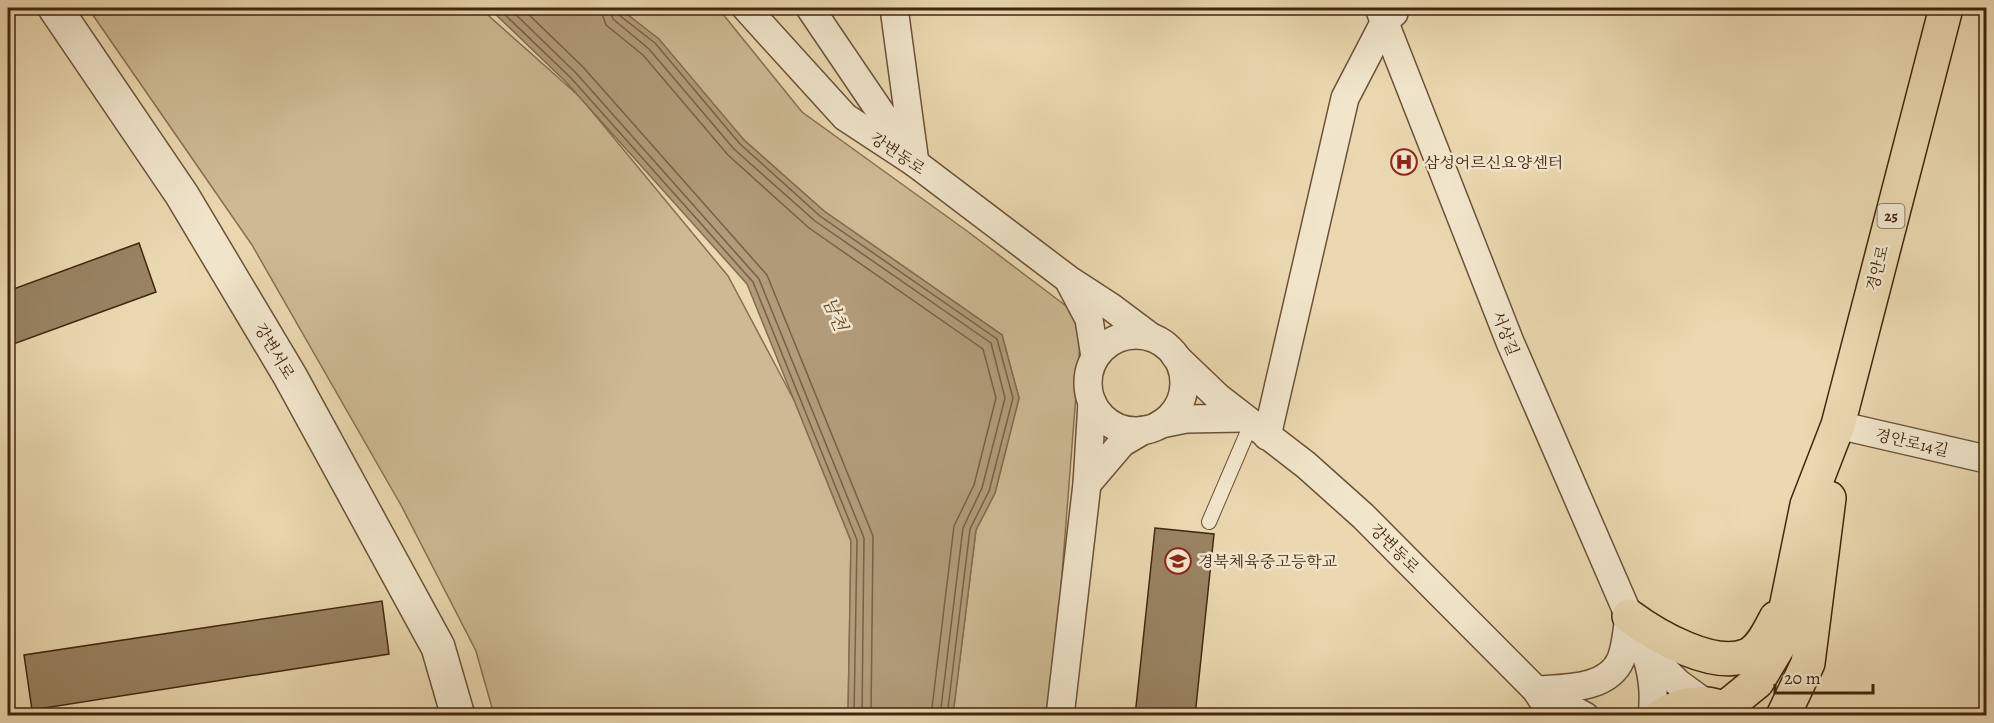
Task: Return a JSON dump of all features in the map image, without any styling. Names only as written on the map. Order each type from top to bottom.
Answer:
[{"type":"main road","name":"경안로","points":[[1660,716],[1682,705],[1722,709],[1758,682],[1769,667],[1778,647],[1807,505],[1838,425],[1946,8]]},
{"type":"main road","name":"경안로","points":[[1783,716],[1808,663],[1838,425]]},
{"type":"main road","points":[[1629,616],[1669,641],[1714,657],[1734,658],[1749,655],[1757,649],[1789,596]]},
{"type":"main road","name":"25","points":[[1797,716],[1808,663]]},
{"type":"street","name":"강변서로","points":[[55,8],[182,195],[290,376],[438,647],[458,716]]},
{"type":"street","name":"강변동로","points":[[746,8],[845,117],[915,163],[1068,279],[1112,307],[1151,338],[1165,345],[1254,426],[1306,465],[1363,516],[1536,690],[1553,716]]},
{"type":"street","points":[[810,8],[915,163]]},
{"type":"street","points":[[894,8],[915,163]]},
{"type":"street","points":[[1092,402],[1100,416],[1128,431],[1186,419],[1254,426],[1345,98],[1388,12]]},
{"type":"street","name":"서상길","points":[[1388,12],[1509,342],[1629,616],[1647,652]]},
{"type":"street","name":"강변동로","points":[[1060,716],[1087,484],[1092,402],[1088,379],[1095,357],[1089,319],[1083,303],[1068,279]]},
{"type":"street","points":[[1095,357],[1106,345],[1120,338],[1136,335],[1151,338]]},
{"type":"street","points":[[1087,484],[1122,443],[1172,415],[1180,402],[1184,386],[1182,370],[1175,356]]},
{"type":"street","name":"경안로14길","points":[[1838,425],[1986,459]]},
{"type":"street","points":[[1536,690],[1589,684],[1615,669],[1621,658],[1629,616]]},
{"type":"street","points":[[1647,652],[1678,683],[1722,709]]},
{"type":"street","points":[[1647,652],[1653,684],[1652,716]]},
{"type":"street","name":"강변동로","points":[[1536,690],[1585,716]]},
{"type":"lane","points":[[1209,522],[1254,426]]},
{"type":"shaded area","points":[[88,8],[480,8],[580,97],[728,276],[795,402],[851,541],[848,715],[494,715],[476,651],[402,507],[252,245]]},
{"type":"shaded area","points":[[619,8],[718,8],[802,112],[967,231],[1082,318],[1051,715],[953,715],[976,530],[995,493],[1019,398],[1002,335],[824,211],[744,140],[627,13]]},
{"type":"water","name":"남천","points":[[489,8],[619,8],[659,39],[744,140],[824,211],[1002,335],[1019,398],[995,493],[976,530],[953,715],[848,715],[851,541],[747,284],[566,82]]},
{"type":"building","points":[[139,243],[156,292],[8,346],[8,291]]},
{"type":"building","points":[[1155,528],[1214,534],[1195,716],[1135,716]]},
{"type":"building","points":[[382,601],[389,654],[32,710],[24,655]]},
{"type":"place","name":"삼성어르신요양센터","points":[[1404,162]]},
{"type":"place","name":"경북체육중고등학교","points":[[1178,561]]}]
